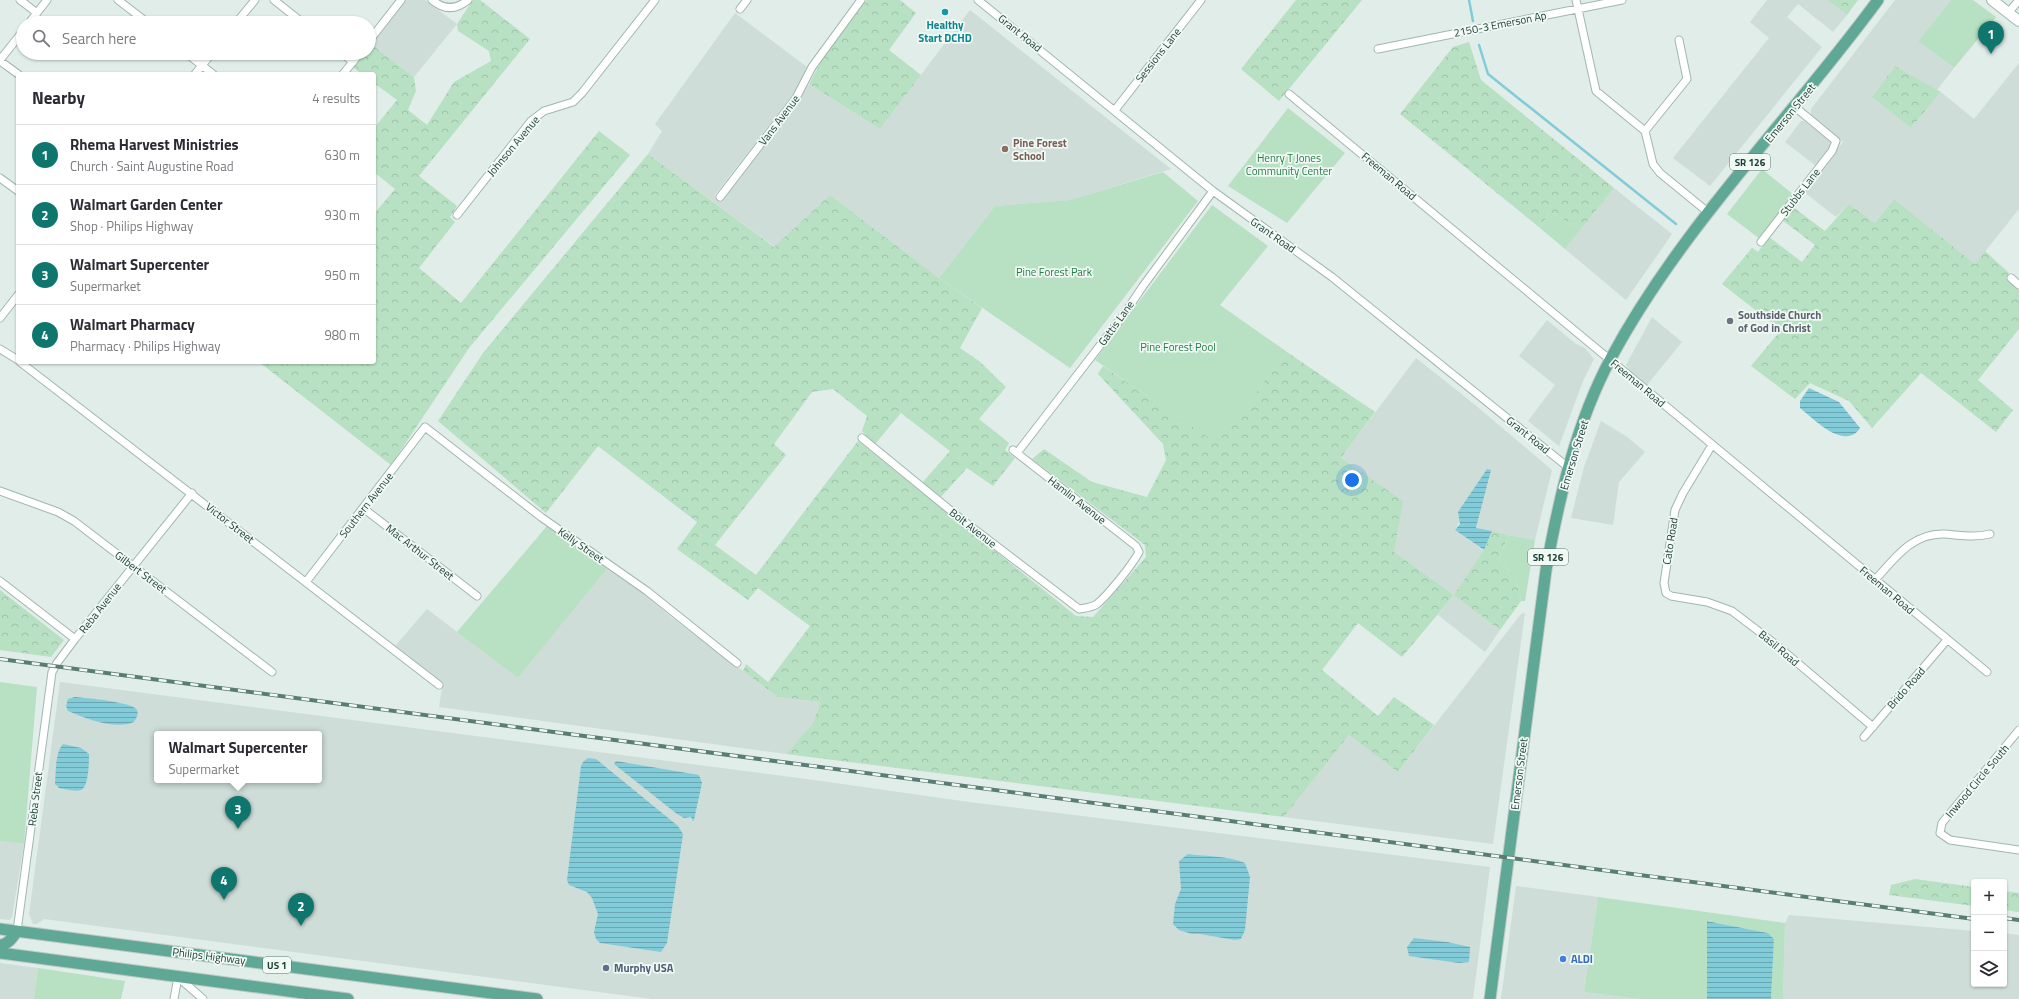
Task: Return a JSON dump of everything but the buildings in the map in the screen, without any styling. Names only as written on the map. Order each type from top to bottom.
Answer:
[{"type":"main road","name":"Emerson Street","points":[[1490,999],[1541,603],[1554,524],[1569,468],[1592,402],[1610,359],[1659,278],[1878,0]]},
{"type":"main road","points":[[1992,0],[2019,21]]},
{"type":"main road","name":"Philips Highway","points":[[0,929],[537,999]]},
{"type":"main road","points":[[0,945],[3,945],[11,940],[17,931]]},
{"type":"main road","name":"US 1","points":[[0,953],[348,999]]},
{"type":"street","points":[[20,0],[37,13]]},
{"type":"street","points":[[35,16],[47,0]]},
{"type":"street","points":[[118,0],[139,16]]},
{"type":"street","points":[[242,16],[255,0]]},
{"type":"street","points":[[274,0],[294,16]]},
{"type":"street","points":[[376,32],[401,0]]},
{"type":"street","points":[[432,0],[444,7],[453,8],[468,0]]},
{"type":"street","name":"Johnson Avenue","points":[[457,215],[531,120],[544,111],[572,102],[582,93],[655,0]]},
{"type":"street","points":[[740,9],[747,0]]},
{"type":"street","name":"Vans Avenue","points":[[720,197],[796,98],[815,61],[861,0]]},
{"type":"street","name":"Grant Road","points":[[978,0],[1115,110],[1213,192],[1332,277],[1569,468]]},
{"type":"street","name":"Sessions Lane","points":[[1115,110],[1201,0]]},
{"type":"street","points":[[1576,0],[1596,91],[1645,131],[1653,164],[1660,173],[1709,213]]},
{"type":"street","name":"2150-3 Emerson Ap","points":[[1378,49],[1622,0]]},
{"type":"street","points":[[2008,13],[2019,0]]},
{"type":"street","points":[[16,40],[0,60],[16,72]]},
{"type":"street","points":[[1645,131],[1687,79],[1679,40]]},
{"type":"street","points":[[195,60],[211,72]]},
{"type":"street","points":[[197,72],[206,60]]},
{"type":"street","points":[[345,72],[353,62],[351,60]]},
{"type":"street","name":"Freeman Road","points":[[1289,94],[1987,672]]},
{"type":"street","name":"Stubbs Lane","points":[[1761,242],[1832,151],[1836,141],[1795,107]]},
{"type":"street","points":[[0,178],[16,190]]},
{"type":"street","name":"Gattis Lane","points":[[1015,452],[1125,313],[1143,286],[1213,192]]},
{"type":"street","points":[[2011,278],[2019,285]]},
{"type":"street","points":[[0,318],[16,298]]},
{"type":"street","points":[[0,349],[16,359]]},
{"type":"street","name":"Victor Street","points":[[23,364],[192,493],[439,685]]},
{"type":"street","name":"Southern Avenue","points":[[306,582],[425,427]]},
{"type":"street","name":"Kelly Street","points":[[425,427],[541,517],[647,591],[737,663]]},
{"type":"street","name":"Bolt Avenue","points":[[862,438],[961,519],[1079,608],[1089,608],[1102,598],[1134,561],[1138,552]]},
{"type":"street","name":"Cato Road","points":[[1671,596],[1666,593],[1664,583],[1675,510],[1683,493],[1712,445]]},
{"type":"street","name":"Hamlin Avenue","points":[[1015,452],[1136,546],[1138,552]]},
{"type":"street","name":"Gilbert Street","points":[[0,491],[58,512],[74,521],[272,672]]},
{"type":"street","name":"Reba Avenue","points":[[54,668],[75,639],[192,493]]},
{"type":"street","name":"Mac Arthur Street","points":[[363,508],[477,596]]},
{"type":"street","points":[[1875,580],[1907,546],[1923,536],[1942,534],[1977,537],[1990,534]]},
{"type":"street","points":[[0,581],[75,639]]},
{"type":"street","name":"Basil Road","points":[[1671,596],[1707,602],[1732,611],[1774,643],[1872,727]]},
{"type":"street","name":"Brido Road","points":[[1864,737],[1947,640]]},
{"type":"street","name":"Reba Street","points":[[17,931],[49,684],[54,668]]},
{"type":"street","name":"Inwood Circle South","points":[[2019,730],[1942,823],[1940,833],[1950,840],[2019,850]]},
{"type":"street","points":[[174,999],[178,977]]},
{"type":"street","points":[[178,977],[203,999]]},
{"type":"shaded area","points":[[405,0],[425,0],[457,24],[414,77],[376,48],[376,38]]},
{"type":"shaded area","points":[[1767,0],[1827,0],[1847,15],[1833,32],[1798,4],[1787,17],[1822,47],[1710,186],[1673,158],[1769,38],[1750,22]]},
{"type":"shaded area","points":[[1895,0],[1951,0],[1918,41],[1954,68],[1937,90],[1895,66],[1873,96],[1911,128],[1941,92],[1974,119],[2019,63],[2019,209],[1975,264],[1894,199],[1875,223],[1849,204],[1836,217],[1804,192],[1843,142],[1811,115],[1811,109]]},
{"type":"shaded area","points":[[970,10],[1171,169],[1070,200],[995,206],[939,278],[830,195],[775,247],[648,154],[662,131],[655,124],[735,13],[807,67],[797,89],[714,196],[721,201],[809,84],[880,129]]},
{"type":"shaded area","points":[[1801,121],[1804,121],[1831,141],[1830,149],[1816,166],[1785,142]]},
{"type":"shaded area","points":[[1614,188],[1672,234],[1626,300],[1565,249]]},
{"type":"shaded area","points":[[1652,317],[1682,342],[1647,385],[1631,373],[1626,365]]},
{"type":"shaded area","points":[[1547,320],[1576,344],[1585,348],[1594,359],[1583,381],[1559,446],[1528,421],[1555,385],[1519,356]]},
{"type":"shaded area","points":[[1416,358],[1474,404],[1552,470],[1535,540],[1476,529],[1490,470],[1455,530],[1484,551],[1455,595],[1500,630],[1485,652],[1438,615],[1454,595],[1394,552],[1341,458]]},
{"type":"shaded area","points":[[1601,421],[1626,436],[1645,452],[1619,482],[1613,525],[1571,518],[1584,467]]},
{"type":"shaded area","points":[[607,569],[643,593],[672,618],[778,697],[820,702],[813,723],[786,754],[439,707],[443,683],[395,646],[427,609],[518,678]]},
{"type":"shaded area","points":[[1525,613],[1493,844],[1284,817],[1349,735],[1398,772],[1521,614]]},
{"type":"shaded area","points":[[60,682],[814,780],[969,802],[1490,867],[1473,999],[652,999],[44,919],[37,924],[33,924],[29,914]]},
{"type":"shaded area","points":[[0,841],[24,844],[12,917],[9,920],[0,919]]},
{"type":"shaded area","points":[[1516,886],[1598,897],[1584,992],[1639,999],[1501,999]]},
{"type":"shaded area","points":[[1789,915],[1971,931],[1971,987],[2007,987],[2007,933],[2019,935],[2019,999],[1783,999],[1785,923]]},
{"type":"shaded area","points":[[0,963],[38,968],[34,999],[0,999]]},
{"type":"green space","points":[[473,0],[480,0],[530,39],[419,176],[457,206],[450,217],[455,222],[419,268],[461,303],[599,131],[630,155],[469,348],[391,465],[262,364],[376,364],[376,212],[395,189],[376,174],[376,126],[397,100],[376,84],[376,72],[359,72],[352,67],[358,60],[376,60],[376,48],[414,77],[416,91],[408,110],[427,125],[454,82],[491,61],[489,51],[458,31],[457,24]]},
{"type":"green space","points":[[867,0],[900,0],[916,13],[889,50],[921,75],[880,129],[809,84],[824,56]]},
{"type":"green space","points":[[1296,0],[1362,0],[1279,101],[1241,69]]},
{"type":"green space","points":[[1827,0],[1858,0],[1847,15]]},
{"type":"green space","points":[[1951,0],[1973,0],[1996,17],[1954,68],[1918,41]]},
{"type":"green space","points":[[1469,42],[1481,80],[1614,188],[1581,229],[1550,212],[1540,228],[1400,114],[1453,47]]},
{"type":"green space","points":[[1895,66],[1941,92],[1911,128],[1872,97]]},
{"type":"green space","name":"Henry T Jones Community Center","points":[[1288,108],[1345,153],[1287,223],[1228,186]]},
{"type":"green space","points":[[648,154],[774,247],[830,195],[939,278],[982,308],[960,348],[979,361],[1006,387],[979,419],[1009,443],[1005,450],[1015,458],[993,486],[967,468],[941,497],[922,483],[950,451],[901,413],[875,444],[862,431],[867,416],[833,389],[812,392],[774,444],[786,455],[715,545],[756,575],[858,441],[1076,616],[1093,617],[1146,557],[1145,545],[1032,459],[1044,449],[1092,482],[1147,497],[1166,460],[1163,444],[1098,374],[1103,366],[1217,443],[1287,352],[1375,412],[1341,458],[1403,501],[1394,552],[1454,595],[1402,657],[1358,623],[1322,670],[1378,716],[1394,697],[1434,725],[1398,772],[1349,735],[1284,817],[786,754],[813,723],[820,702],[778,697],[743,671],[746,664],[768,682],[810,626],[758,588],[748,600],[677,549],[697,522],[598,446],[546,513],[438,421],[483,353]]},
{"type":"green space","points":[[1762,169],[1794,195],[1760,239],[1727,214]]},
{"type":"green space","name":"Pine Forest Park","points":[[1163,172],[1198,201],[1070,368],[939,278],[995,206],[1070,200]]},
{"type":"green space","points":[[1894,199],[1975,264],[1985,251],[2009,273],[2006,278],[2019,290],[2019,329],[1978,380],[2013,410],[1996,432],[1921,373],[1872,428],[1849,401],[1810,383],[1795,399],[1751,366],[1781,330],[1722,284],[1752,248],[1758,252],[1769,237],[1802,262],[1815,245],[1782,220],[1793,207],[1825,231],[1849,204],[1875,223]]},
{"type":"green space","name":"Pine Forest Pool","points":[[1212,205],[1268,246],[1220,305],[1287,352],[1217,444],[1095,360]]},
{"type":"green space","points":[[1550,212],[1581,229],[1565,249],[1540,228]]},
{"type":"green space","points":[[547,526],[607,569],[518,678],[457,632]]},
{"type":"green space","points":[[1492,531],[1508,535],[1499,561],[1515,575],[1521,601],[1500,630],[1454,595],[1484,550]]},
{"type":"green space","points":[[1508,535],[1535,540],[1525,601],[1521,601],[1515,575],[1499,561]]},
{"type":"green space","points":[[0,590],[64,640],[51,657],[0,650]]},
{"type":"green space","points":[[0,682],[37,687],[24,844],[0,841]]},
{"type":"green space","points":[[1915,879],[1971,887],[1971,906],[1889,895],[1891,885]]},
{"type":"green space","points":[[2007,891],[2019,893],[2019,912],[2007,910]]},
{"type":"green space","points":[[1598,897],[1785,923],[1783,999],[1771,999],[1774,939],[1768,933],[1708,921],[1707,999],[1639,999],[1584,992]]},
{"type":"green space","points":[[38,968],[125,981],[121,999],[34,999]]},
{"type":"water","points":[[1809,388],[1839,402],[1860,428],[1858,431],[1851,435],[1844,436],[1836,434],[1820,425],[1800,408],[1800,401]]},
{"type":"water","points":[[1487,469],[1491,470],[1476,528],[1492,531],[1484,550],[1455,530],[1460,524],[1458,512]]},
{"type":"water","points":[[75,697],[109,701],[127,705],[134,707],[138,712],[134,722],[126,724],[118,725],[92,720],[68,711],[66,706],[68,699]]},
{"type":"water","points":[[63,744],[81,748],[89,754],[89,768],[86,784],[81,790],[73,791],[59,788],[55,784],[57,757]]},
{"type":"water","points":[[588,758],[596,759],[678,826],[683,834],[667,943],[661,952],[600,943],[596,939],[594,932],[598,914],[592,898],[587,892],[569,885],[567,880],[581,766]]},
{"type":"water","points":[[616,761],[699,775],[702,783],[694,820],[693,821],[691,817],[684,818],[677,814],[614,764]]},
{"type":"water","points":[[1188,854],[1224,857],[1245,863],[1250,877],[1245,930],[1241,939],[1235,940],[1192,934],[1179,930],[1173,924],[1175,904],[1181,889],[1179,861]]},
{"type":"water","points":[[1707,921],[1768,933],[1774,939],[1771,999],[1707,999]]},
{"type":"water","points":[[1414,938],[1447,942],[1470,947],[1469,962],[1459,963],[1409,956],[1407,947]]},
{"type":"waterway","points":[[1469,0],[1473,21]]},
{"type":"waterway","points":[[1479,45],[1488,74],[1676,224]]},
{"type":"railway","points":[[0,659],[1971,919]]},
{"type":"railway","points":[[2007,918],[2019,920]]},
{"type":"place","name":"Healthy Start DCHD","points":[[945,12]]},
{"type":"place","name":"Rhema Harvest Ministries","points":[[1991,54]]},
{"type":"place","name":"Pine Forest School","points":[[1005,149]]},
{"type":"place","name":"Southside Church of God in Christ","points":[[1730,321]]},
{"type":"place","name":"Walmart Supercenter","points":[[238,829]]},
{"type":"place","name":"Walmart Pharmacy","points":[[224,900]]},
{"type":"place","name":"Walmart Garden Center","points":[[301,926]]},
{"type":"place","name":"ALDI","points":[[1563,959]]},
{"type":"place","name":"Murphy USA","points":[[606,968]]}]
